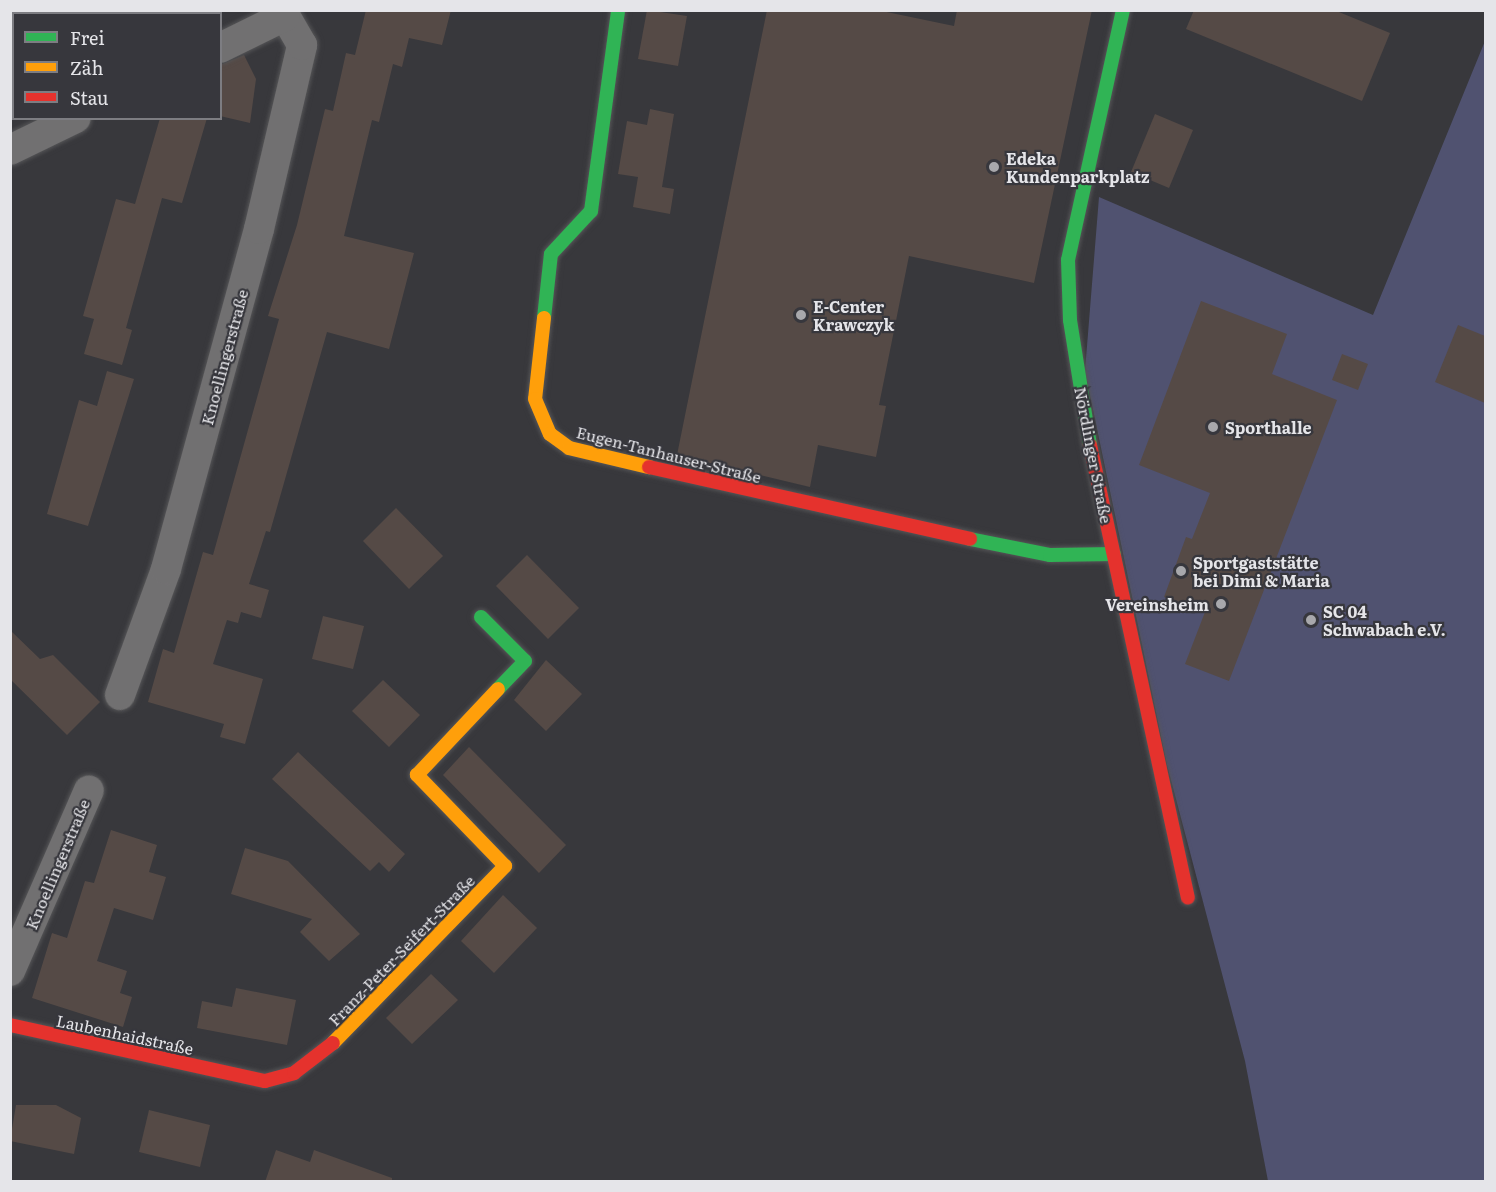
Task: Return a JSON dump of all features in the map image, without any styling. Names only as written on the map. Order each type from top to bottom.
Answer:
[{"type":"street","name":"Eugen-Tanhauser-Straße","points":[[618,10],[591,212],[551,254],[535,399],[550,434],[569,448],[803,505],[1050,555],[1114,554]]},
{"type":"street","name":"Nördlinger Straße","points":[[1123,10],[1068,260],[1081,395],[1188,898]]},
{"type":"street","name":"Knoellingerstraße","points":[[120,695],[166,569],[259,229],[302,45],[285,16],[222,47]]},
{"type":"street","points":[[10,150],[72,120]]},
{"type":"street","name":"Franz-Peter-Seifert-Straße","points":[[233,1074],[265,1081],[294,1074],[321,1056],[410,969],[505,866],[417,775],[525,661],[481,617]]},
{"type":"street","name":"Knoellingerstraße","points":[[10,971],[89,790]]},
{"type":"street","name":"Laubenhaidstraße","points":[[10,1025],[233,1074]]},
{"type":"shaded area","name":"SC 04 Schwabach e.V.","points":[[1485,41],[1485,1181],[1268,1181],[1245,1061],[1167,765],[1085,371],[1099,197],[1373,315]]},
{"type":"building","points":[[366,10],[451,10],[442,45],[409,38],[402,67],[393,64],[379,122],[372,120],[344,236],[414,253],[389,349],[327,332],[270,532],[266,531],[249,584],[269,590],[261,618],[241,612],[238,623],[227,620],[213,664],[263,679],[245,744],[220,737],[224,724],[148,702],[163,649],[174,653],[203,552],[213,555],[279,319],[268,316],[297,225],[325,109],[333,111],[346,53],[355,55]]},
{"type":"building","points":[[647,10],[687,16],[678,66],[638,59]]},
{"type":"building","name":"E-Center Krawczyk","points":[[767,10],[877,10],[954,26],[957,10],[1092,10],[1034,283],[909,256],[879,405],[886,406],[876,457],[818,445],[810,487],[677,455]]},
{"type":"building","points":[[1194,10],[1334,10],[1390,33],[1362,101],[1186,29]]},
{"type":"building","points":[[244,55],[256,79],[250,123],[222,116],[222,64]]},
{"type":"building","points":[[650,109],[674,114],[662,187],[674,189],[670,214],[633,207],[638,177],[618,174],[627,121],[647,125]]},
{"type":"building","points":[[1155,114],[1193,130],[1169,188],[1131,172]]},
{"type":"building","points":[[159,120],[206,120],[182,203],[162,198],[126,328],[132,330],[122,365],[84,354],[94,319],[83,316],[116,199],[135,204]]},
{"type":"building","points":[[1201,301],[1287,334],[1272,374],[1337,400],[1229,681],[1185,664],[1205,612],[1164,597],[1186,537],[1192,539],[1210,493],[1139,465]]},
{"type":"building","points":[[1458,325],[1485,336],[1485,403],[1435,382]]},
{"type":"building","points":[[1342,354],[1368,364],[1358,390],[1332,380]]},
{"type":"building","points":[[107,371],[134,379],[88,526],[47,514],[79,400],[97,406]]},
{"type":"building","points":[[396,508],[443,556],[409,589],[363,541]]},
{"type":"building","points":[[527,555],[579,608],[548,639],[496,586]]},
{"type":"building","points":[[323,616],[364,626],[353,669],[312,659]]},
{"type":"building","points":[[10,630],[40,659],[53,655],[100,702],[67,735],[10,679]]},
{"type":"building","points":[[546,660],[582,694],[546,731],[514,700]]},
{"type":"building","points":[[383,680],[420,715],[389,747],[352,711]]},
{"type":"building","points":[[469,747],[566,845],[539,873],[443,775]]},
{"type":"building","points":[[298,752],[405,854],[389,872],[379,862],[370,871],[272,779]]},
{"type":"building","points":[[111,830],[157,845],[149,872],[166,877],[153,920],[114,908],[97,961],[127,971],[120,993],[132,997],[123,1027],[32,998],[52,933],[67,938],[85,881],[94,883]]},
{"type":"building","points":[[245,848],[288,861],[360,934],[329,961],[300,932],[312,919],[231,894]]},
{"type":"building","points":[[503,895],[537,928],[494,973],[461,941]]},
{"type":"building","points":[[431,974],[458,1000],[412,1044],[386,1018]]},
{"type":"building","points":[[236,988],[296,1000],[287,1045],[197,1028],[202,1001],[232,1007]]},
{"type":"building","points":[[16,1105],[56,1105],[81,1118],[74,1154],[10,1141]]},
{"type":"building","points":[[149,1110],[210,1125],[200,1167],[139,1152]]},
{"type":"building","points":[[276,1150],[310,1162],[314,1150],[392,1178],[392,1182],[265,1182]]},
{"type":"traffic: fast","points":[[544,318],[551,254],[591,211],[618,10]]},
{"type":"traffic: fast","points":[[1090,445],[1070,320],[1068,260],[1123,10]]},
{"type":"traffic: fast","points":[[970,539],[1050,555],[1114,554]]},
{"type":"traffic: fast","points":[[481,617],[525,661],[498,689]]},
{"type":"traffic: slow","points":[[544,318],[535,399],[550,434],[569,448],[649,467]]},
{"type":"traffic: slow","points":[[333,1043],[505,866],[417,775],[498,689]]},
{"type":"traffic: jam","points":[[1090,445],[1188,898]]},
{"type":"traffic: jam","points":[[649,467],[970,539]]},
{"type":"traffic: jam","points":[[10,1025],[265,1081],[294,1073],[333,1043]]},
{"type":"place","name":"Edeka Kundenparkplatz","points":[[994,167]]},
{"type":"place","name":"E-Center Krawczyk","points":[[801,315]]},
{"type":"place","name":"Sporthalle","points":[[1213,427]]},
{"type":"place","name":"Sportgaststätte bei Dimi & Maria","points":[[1181,571]]},
{"type":"place","name":"Vereinsheim","points":[[1221,604]]},
{"type":"place","name":"SC 04 Schwabach e.V.","points":[[1311,620]]}]
